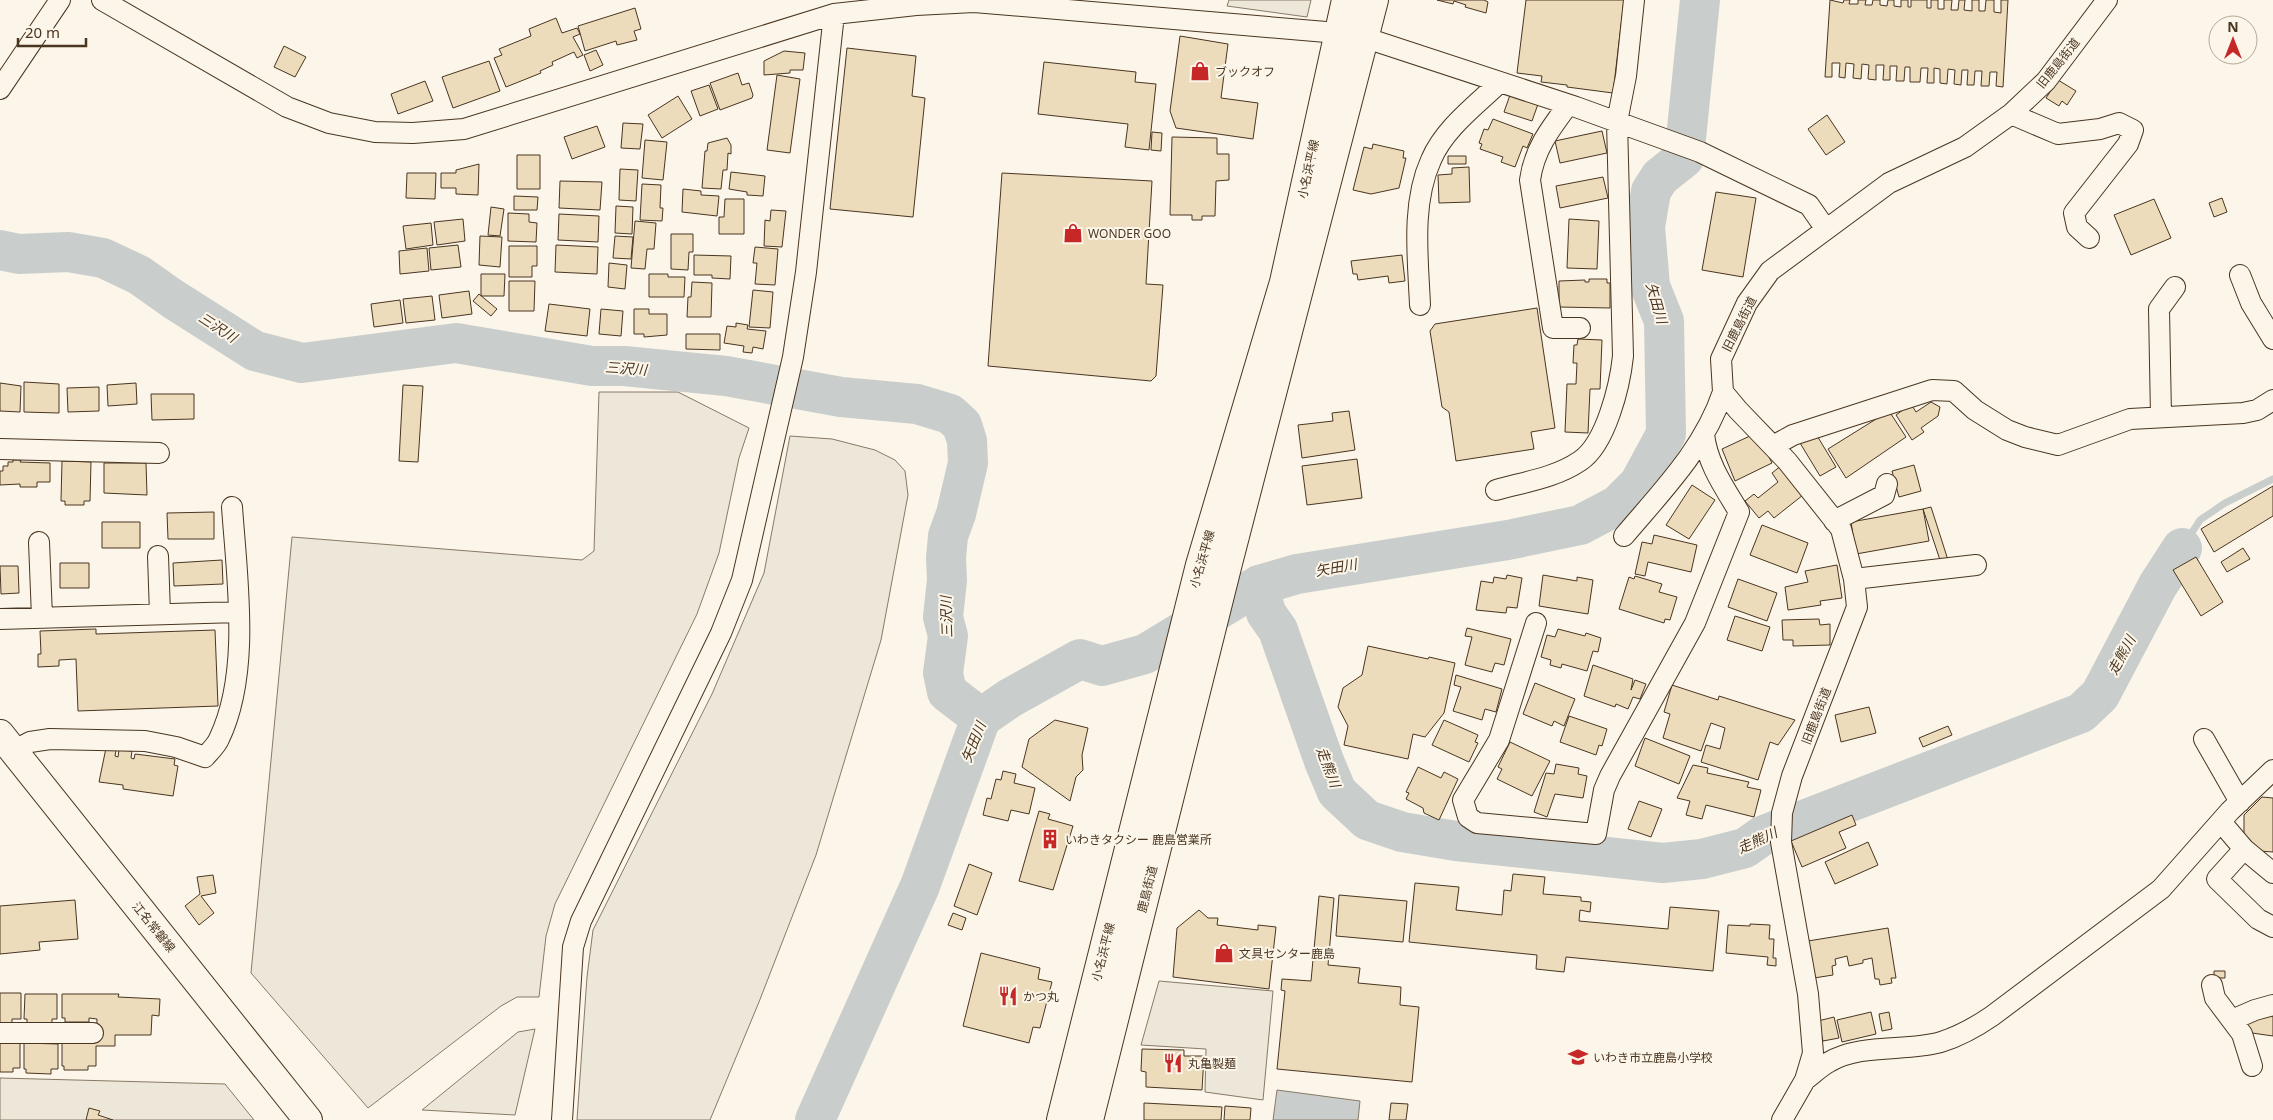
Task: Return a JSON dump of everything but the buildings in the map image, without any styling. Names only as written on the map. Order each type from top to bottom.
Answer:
[{"type":"main road","name":"小名浜平線","points":[[1061,1120],[1200,565],[1284,282],[1346,0]]},
{"type":"main road","name":"小名浜平線","points":[[1206,657],[1228,563],[1366,38],[1374,0]]},
{"type":"main road","name":"鹿島街道","points":[[1089,1120],[1206,657]]},
{"type":"main road","name":"江名常磐線","points":[[7,742],[308,1120]]},
{"type":"street","points":[[0,89],[60,0]]},
{"type":"street","points":[[102,0],[287,107],[329,123],[375,132],[464,129],[834,14],[916,5],[974,2],[1338,33],[1366,38],[1568,105],[1700,152],[1809,205],[1825,228]]},
{"type":"street","points":[[1496,490],[1557,474],[1582,460],[1593,447],[1616,399],[1621,380],[1623,356],[1624,125],[1626,76],[1634,0]]},
{"type":"street","name":"旧鹿島街道","points":[[1805,1080],[1813,1053],[1808,994],[1781,842],[1782,820],[1792,776],[1857,607],[1854,579],[1841,529],[1773,446],[1723,392],[1722,359],[1748,303],[1770,271],[1825,228],[1889,183],[1965,147],[2011,114],[2046,81],[2107,0]]},
{"type":"street","points":[[562,1120],[573,948],[581,921],[722,634],[744,571],[793,357],[806,272],[834,14]]},
{"type":"street","points":[[1420,304],[1418,215],[1425,177],[1431,159],[1451,129],[1499,83]]},
{"type":"street","points":[[1568,105],[1542,140],[1532,164],[1530,180],[1553,328],[1580,328]]},
{"type":"street","points":[[2011,114],[2058,134],[2100,129],[2119,123],[2133,130],[2128,144],[2074,213],[2077,227],[2089,238]]},
{"type":"street","points":[[2240,276],[2252,303],[2273,339]]},
{"type":"street","points":[[2161,417],[2159,309],[2175,287]]},
{"type":"street","points":[[1773,446],[1793,435],[1932,390],[1954,391],[1974,410],[2007,430],[2025,437],[2058,445],[2130,419],[2243,413],[2257,410],[2273,400]]},
{"type":"street","points":[[1624,536],[1694,452],[1715,414],[1723,392]]},
{"type":"street","points":[[1536,623],[1499,740],[1463,800],[1468,817],[1477,823],[1596,834],[1604,790],[1610,776],[1694,623],[1739,512],[1715,472],[1706,450],[1704,434]]},
{"type":"street","points":[[0,450],[159,453]]},
{"type":"street","points":[[1834,521],[1884,496],[1886,484]]},
{"type":"street","points":[[7,742],[30,742],[50,739],[145,741],[176,747],[205,757],[218,741],[231,706],[239,644],[239,612],[232,507]]},
{"type":"street","points":[[39,542],[42,617]]},
{"type":"street","points":[[158,556],[160,614]]},
{"type":"street","points":[[1854,579],[1976,565]]},
{"type":"street","points":[[0,619],[239,612]]},
{"type":"street","points":[[2204,739],[2240,802]]},
{"type":"street","points":[[1782,1120],[1805,1080],[1830,1061],[1870,1050],[1909,1048],[1940,1042],[1967,1032],[2160,888],[2240,802],[2273,770]]},
{"type":"street","points":[[2221,822],[2244,849],[2273,873]]},
{"type":"street","points":[[2244,849],[2217,879],[2258,919],[2273,927]]},
{"type":"street","points":[[2212,985],[2215,998],[2242,1034],[2252,1066]]},
{"type":"street","points":[[2232,1020],[2273,1005]]},
{"type":"street","points":[[0,1033],[93,1032]]},
{"type":"shaded area","points":[[1229,0],[1311,0],[1307,17],[1227,6]]},
{"type":"shaded area","points":[[599,392],[678,392],[749,428],[739,458],[719,553],[697,614],[555,904],[546,936],[539,997],[517,997],[501,1006],[368,1108],[251,973],[292,537],[582,560],[594,551]]},
{"type":"shaded area","points":[[790,436],[832,439],[875,450],[895,460],[905,471],[908,495],[881,640],[816,855],[759,1002],[710,1120],[577,1120],[587,977],[593,930],[712,694],[764,573]]},
{"type":"shaded area","points":[[1159,981],[1273,991],[1263,1100],[1205,1092],[1206,1049],[1141,1045]]},
{"type":"shaded area","points":[[535,1029],[515,1115],[422,1110],[518,1032]]},
{"type":"shaded area","points":[[0,1078],[225,1084],[254,1120],[0,1120]]},
{"type":"shaded area","points":[[1277,1090],[1360,1101],[1358,1120],[1273,1120]]},
{"type":"waterway","name":"矢田川","points":[[815,1120],[920,886],[981,718],[1010,698],[1080,659],[1102,666],[1145,654],[1259,585],[1297,574],[1508,540],[1580,525],[1618,505],[1639,484],[1666,434],[1664,321],[1650,286],[1645,227],[1651,191],[1660,177],[1684,158],[1700,0]]},
{"type":"waterway","name":"三沢川","points":[[0,250],[19,254],[68,252],[103,258],[139,275],[255,351],[302,363],[456,343],[592,366],[624,366],[726,376],[841,397],[917,404],[950,414],[962,425],[967,441],[968,463],[956,514],[948,536],[947,580],[943,617],[948,636],[943,673],[947,692],[981,718]]},
{"type":"waterway","name":"走熊川","points":[[2182,548],[2200,520],[2225,503],[2273,479]]},
{"type":"waterway","name":"走熊川","points":[[1259,585],[1266,613],[1278,630],[1324,761],[1337,792],[1367,820],[1402,832],[1456,841],[1663,863],[1702,859],[1745,848],[1762,836],[2081,713],[2100,695],[2158,585],[2182,548]]},
{"type":"place","name":"ブックオフ","points":[[1200,71]]},
{"type":"place","name":"WONDER GOO","points":[[1073,233]]},
{"type":"place","name":"いわきタクシー 鹿島営業所","points":[[1050,839]]},
{"type":"place","name":"文具センター鹿島","points":[[1224,953]]},
{"type":"place","name":"かつ丸","points":[[1008,996]]},
{"type":"place","name":"いわき市立鹿島小学校","points":[[1578,1057]]},
{"type":"place","name":"丸亀製麺","points":[[1173,1063]]}]
